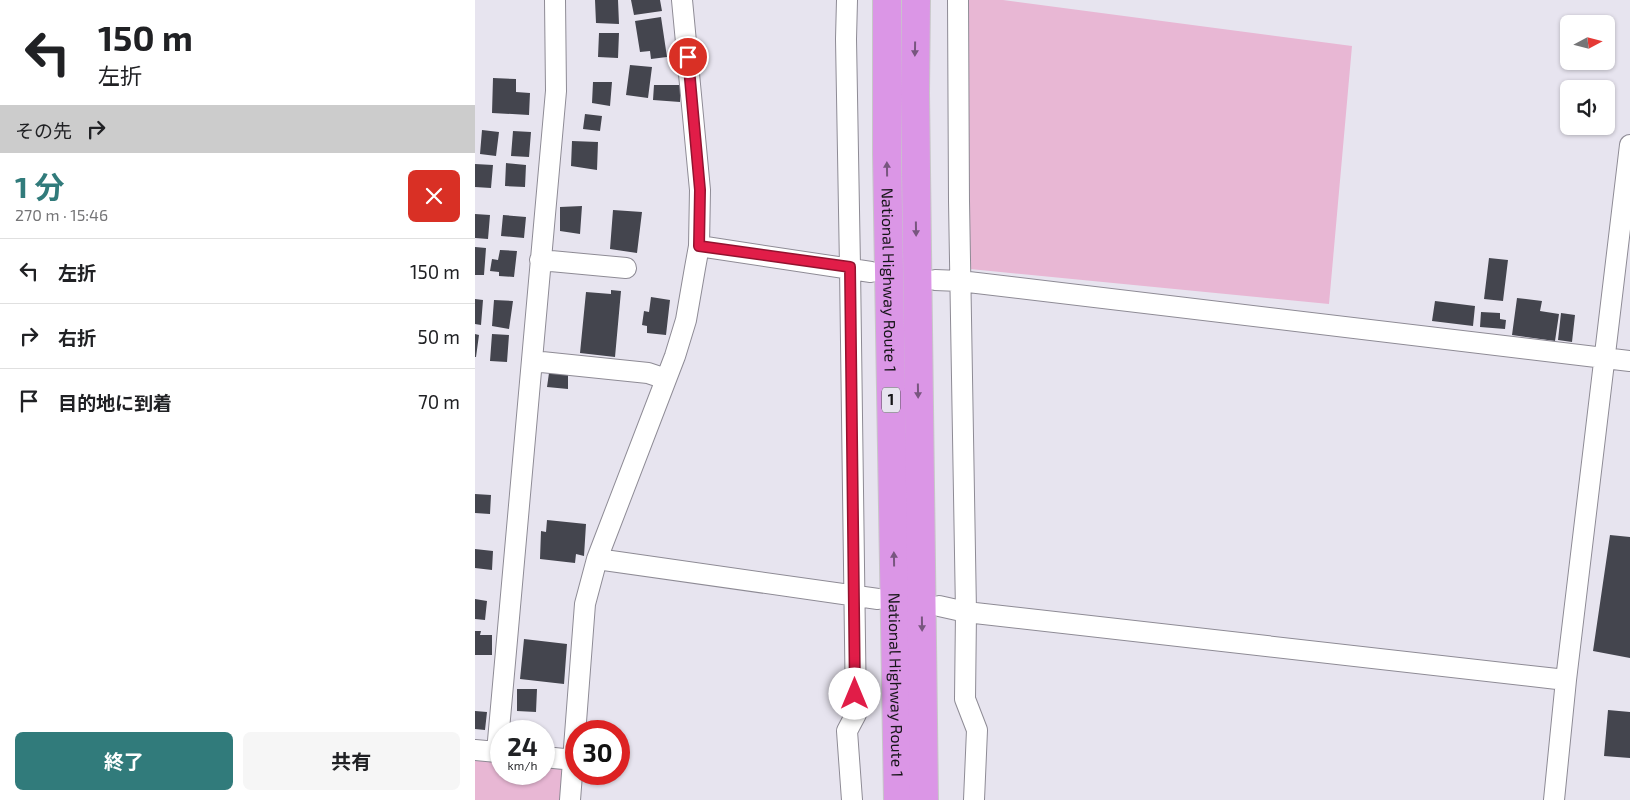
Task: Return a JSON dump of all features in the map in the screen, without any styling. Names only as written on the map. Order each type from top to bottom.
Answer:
[{"type":"highway","name":"National Highway Route 1","points":[[887,0],[887,154],[898,800]]},
{"type":"highway","name":"National Highway Route 1","points":[[916,0],[915,93],[924,800]]},
{"type":"street","points":[[502,720],[556,91],[555,0]]},
{"type":"street","points":[[576,720],[585,604],[597,559],[666,379],[686,320],[699,246],[700,190],[682,0]]},
{"type":"street","points":[[847,0],[846,49],[856,714],[847,732],[852,800]]},
{"type":"street","points":[[958,0],[960,281],[966,612],[965,699],[977,730],[974,800]]},
{"type":"street","points":[[1554,800],[1566,680],[1630,145]]},
{"type":"street","points":[[699,246],[850,267],[871,272]]},
{"type":"street","points":[[540,260],[626,268]]},
{"type":"street","points":[[935,280],[960,281],[1630,361]]},
{"type":"street","points":[[532,361],[648,372],[666,379]]},
{"type":"street","points":[[597,559],[877,599]]},
{"type":"street","points":[[939,606],[966,612],[1566,680]]},
{"type":"street","points":[[475,750],[490,751]]},
{"type":"street","points":[[570,800],[571,785]]},
{"type":"shaded area","points":[[963,0],[1003,0],[1352,46],[1329,304],[970,269]]},
{"type":"shaded area","points":[[475,755],[490,757],[490,785],[555,785],[555,763],[565,764],[564,800],[475,800]]},
{"type":"building","points":[[595,0],[618,0],[619,24],[596,23]]},
{"type":"building","points":[[631,0],[660,0],[662,11],[634,15]]},
{"type":"building","points":[[661,17],[667,57],[651,59],[650,51],[640,52],[635,21]]},
{"type":"building","points":[[599,33],[619,33],[618,58],[598,57]]},
{"type":"building","points":[[630,65],[652,67],[648,98],[626,95]]},
{"type":"building","points":[[493,78],[516,79],[516,92],[530,93],[529,115],[492,113]]},
{"type":"building","points":[[593,82],[612,82],[610,106],[592,103]]},
{"type":"building","points":[[654,85],[680,85],[680,102],[653,100]]},
{"type":"building","points":[[585,114],[602,116],[600,131],[583,129]]},
{"type":"building","points":[[482,130],[499,132],[496,156],[480,154]]},
{"type":"building","points":[[513,131],[531,132],[529,157],[511,156]]},
{"type":"building","points":[[572,141],[598,142],[597,170],[571,166]]},
{"type":"building","points":[[506,163],[526,165],[525,187],[505,186]]},
{"type":"building","points":[[475,164],[493,165],[491,188],[475,187]]},
{"type":"building","points":[[582,206],[580,234],[560,231],[560,207]]},
{"type":"building","points":[[613,210],[642,212],[637,253],[610,249]]},
{"type":"building","points":[[475,214],[490,215],[488,239],[475,238]]},
{"type":"building","points":[[503,215],[526,217],[524,238],[501,236]]},
{"type":"building","points":[[475,247],[486,248],[484,275],[475,275]]},
{"type":"building","points":[[500,250],[517,251],[514,277],[499,276],[499,272],[490,271],[492,259],[498,260]]},
{"type":"building","points":[[1489,258],[1508,260],[1503,301],[1484,299]]},
{"type":"building","points":[[611,290],[621,291],[615,357],[580,353],[586,292],[611,294]]},
{"type":"building","points":[[651,297],[670,300],[666,335],[647,333],[647,326],[642,325],[644,311],[649,312]]},
{"type":"building","points":[[1517,298],[1542,301],[1540,311],[1559,314],[1555,341],[1512,335]]},
{"type":"building","points":[[475,299],[483,300],[481,325],[475,324]]},
{"type":"building","points":[[494,300],[513,301],[509,329],[492,326]]},
{"type":"building","points":[[1435,301],[1475,306],[1473,326],[1432,321]]},
{"type":"building","points":[[1481,312],[1500,313],[1500,319],[1506,320],[1505,329],[1480,327]]},
{"type":"building","points":[[1561,313],[1575,315],[1572,342],[1558,340]]},
{"type":"building","points":[[475,334],[479,335],[476,357],[475,357]]},
{"type":"building","points":[[492,334],[509,335],[507,362],[490,361]]},
{"type":"building","points":[[549,373],[568,374],[568,389],[547,387]]},
{"type":"building","points":[[475,494],[491,495],[490,514],[475,513]]},
{"type":"building","points":[[547,520],[586,524],[584,556],[576,554],[575,563],[540,559],[541,531],[546,532]]},
{"type":"building","points":[[1610,535],[1630,537],[1630,658],[1593,651]]},
{"type":"building","points":[[475,549],[493,551],[492,570],[475,568]]},
{"type":"building","points":[[475,599],[487,601],[485,620],[475,619]]},
{"type":"building","points":[[475,631],[481,631],[480,635],[492,635],[492,655],[475,655]]},
{"type":"building","points":[[524,639],[567,644],[564,684],[520,679]]},
{"type":"building","points":[[517,689],[537,689],[536,712],[517,711]]},
{"type":"building","points":[[1608,710],[1630,712],[1630,758],[1604,756]]},
{"type":"building","points":[[475,711],[487,712],[485,730],[475,729]]},
{"type":"route","points":[[688,57],[700,190],[699,246],[850,267],[855,694]]}]
